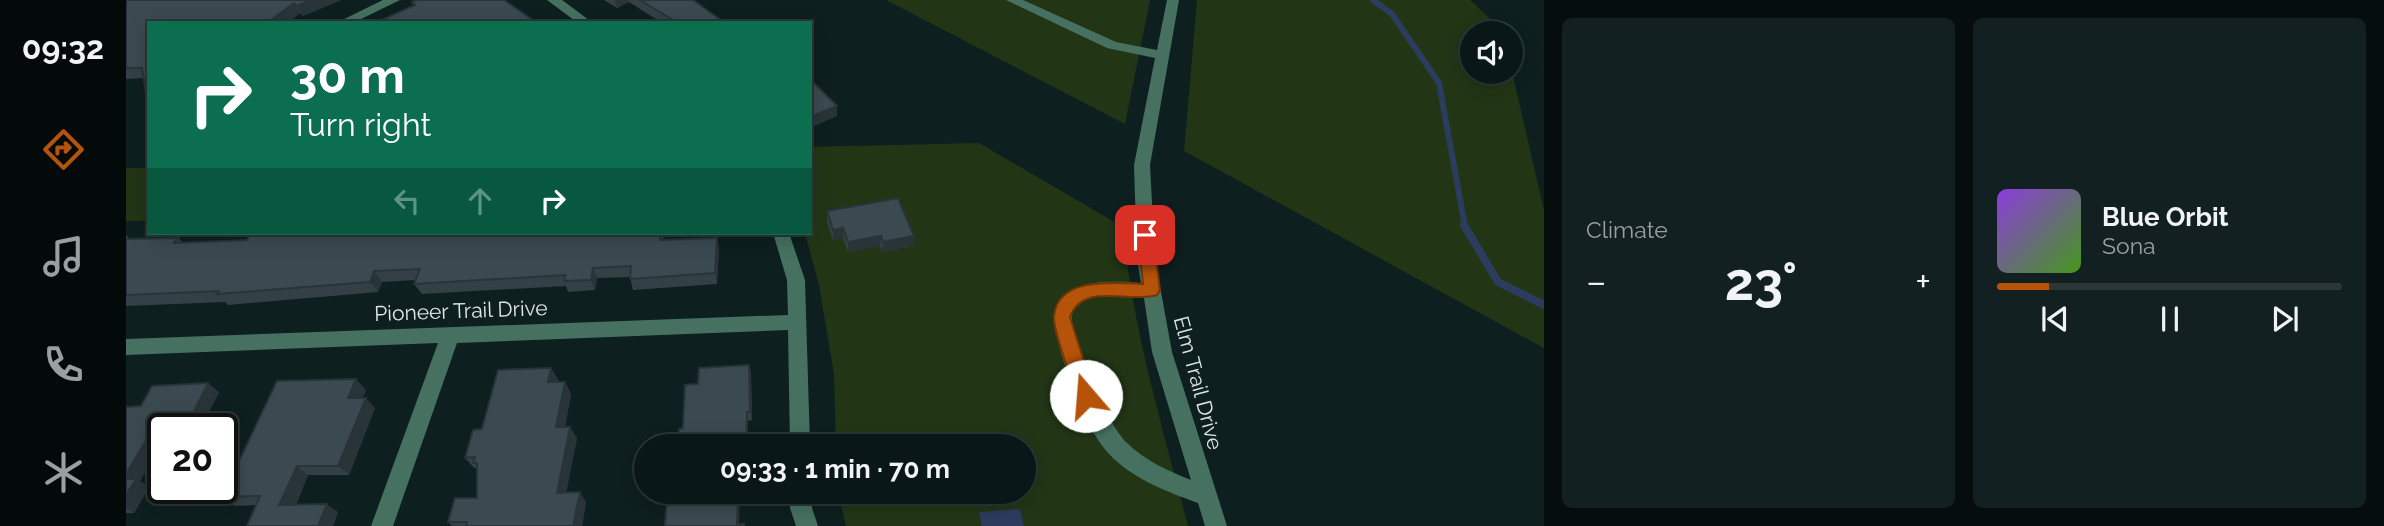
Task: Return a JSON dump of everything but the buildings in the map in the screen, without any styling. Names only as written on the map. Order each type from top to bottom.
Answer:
[{"type":"street","points":[[347,21],[394,0]]},
{"type":"street","points":[[553,0],[584,21]]},
{"type":"street","points":[[1012,0],[1033,4],[1112,45],[1163,56]]},
{"type":"street","name":"Elm Trail Drive","points":[[1173,0],[1142,165],[1146,259],[1162,352],[1216,526]]},
{"type":"street","points":[[782,235],[796,279],[800,434]]},
{"type":"street","points":[[1152,290],[1107,289],[1082,293],[1067,303],[1062,317],[1086,396],[1110,441],[1131,460],[1162,479],[1206,496]]},
{"type":"street","name":"Pioneer Trail Drive","points":[[126,347],[797,323]]},
{"type":"street","points":[[382,526],[451,334]]},
{"type":"street","points":[[802,504],[807,526]]},
{"type":"green space","points":[[886,0],[1150,0],[1125,124]]},
{"type":"green space","points":[[1197,0],[1470,0],[1492,21],[1460,21],[1460,84],[1515,84],[1544,210],[1544,348],[1184,151]]},
{"type":"green space","points":[[979,143],[1123,227],[1141,340],[1188,526],[846,526],[841,504],[1036,504],[1036,434],[836,434],[834,374],[819,285],[806,235],[812,235],[812,147]]},
{"type":"green space","points":[[126,168],[147,168],[147,221],[126,221]]},
{"type":"water","points":[[1020,509],[1024,526],[982,526],[979,512]]},
{"type":"waterway","points":[[1373,0],[1392,14],[1439,83],[1465,227]]},
{"type":"waterway","points":[[1465,227],[1498,282],[1544,305]]},
{"type":"route","points":[[1086,396],[1062,317],[1067,303],[1082,293],[1107,289],[1152,290],[1145,235]]}]
